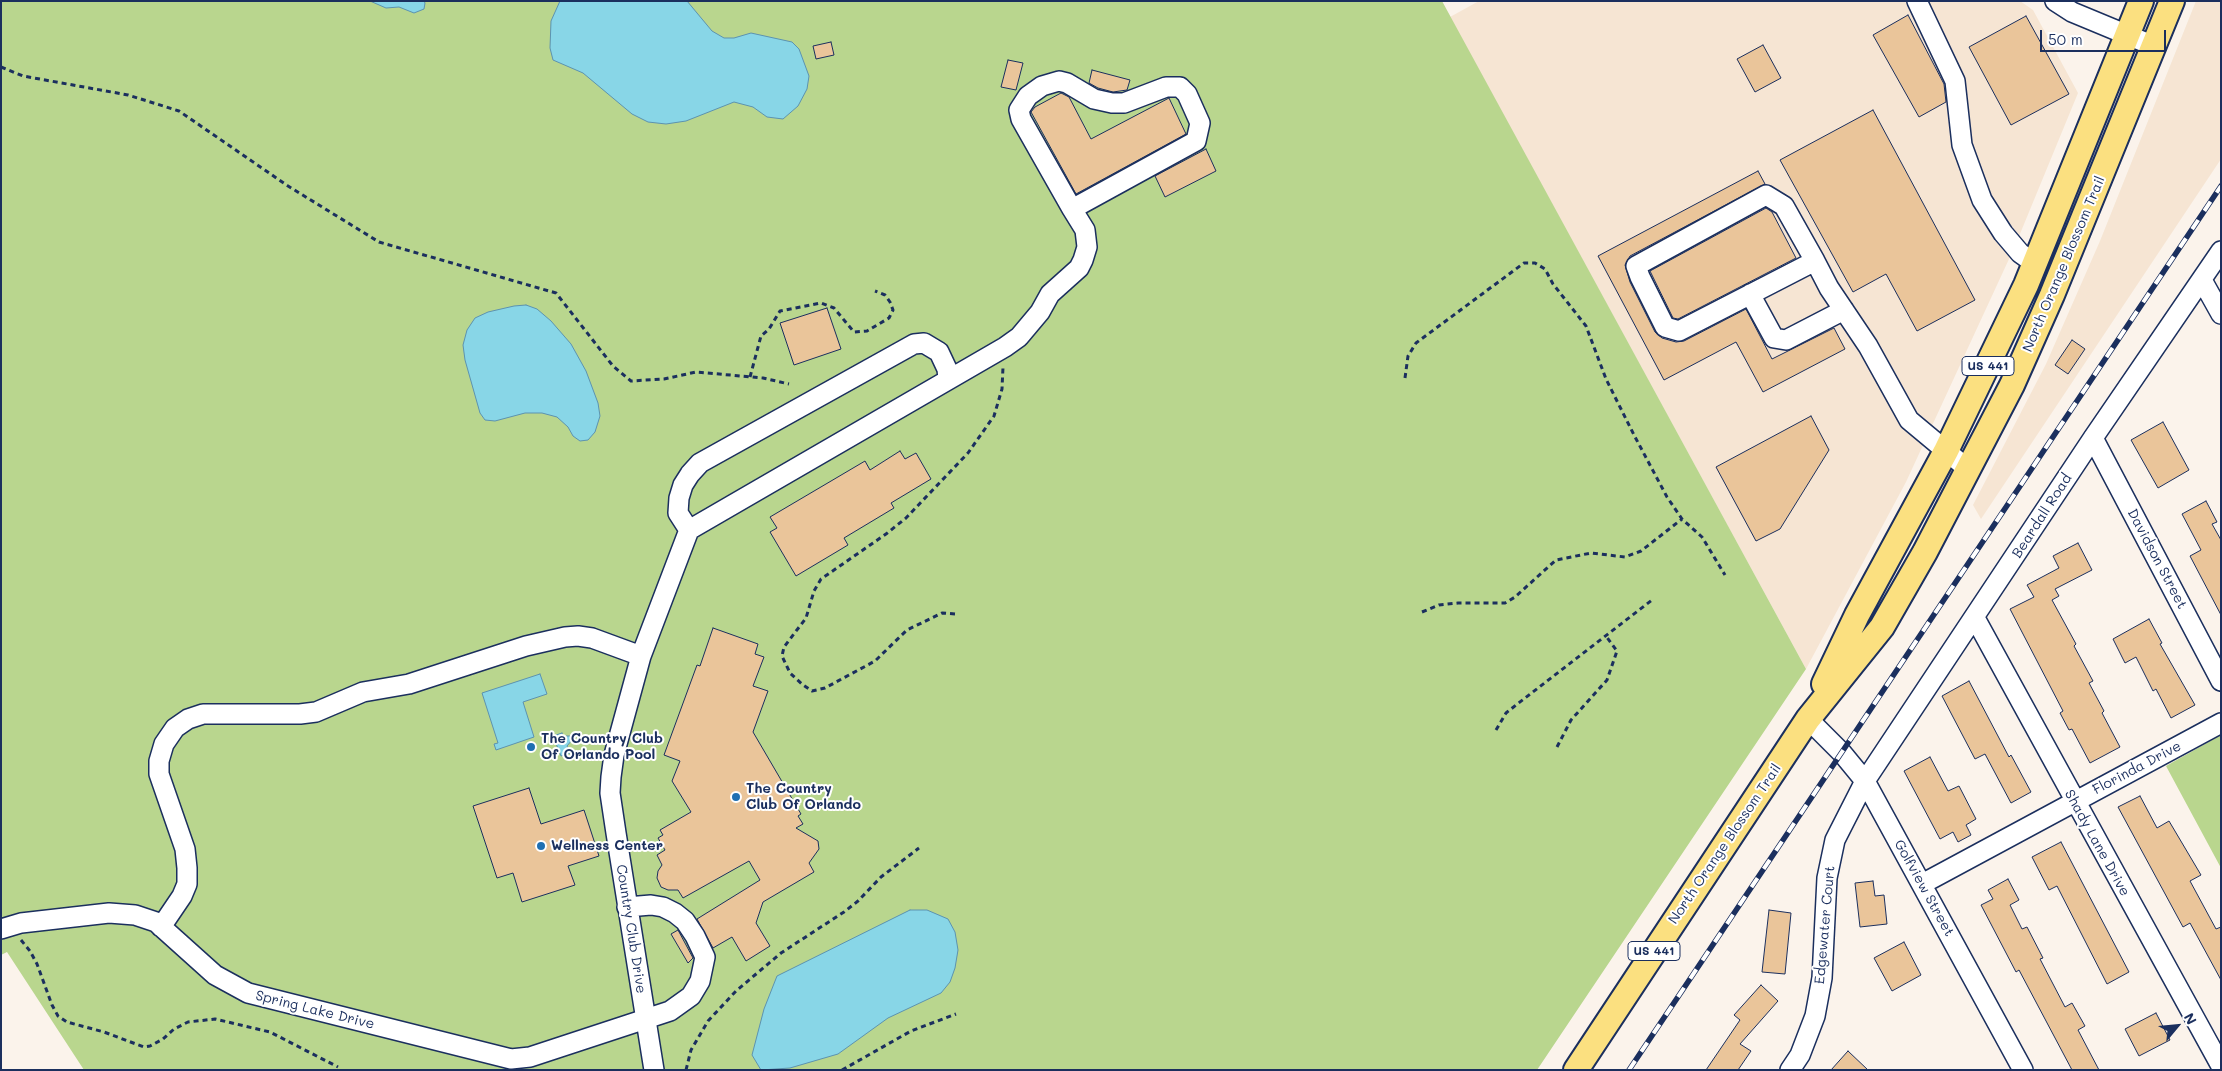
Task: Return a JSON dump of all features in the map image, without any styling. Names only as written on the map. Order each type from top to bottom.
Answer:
[{"type":"main road","name":"North Orange Blossom Trail","points":[[1808,719],[1857,615],[1946,451],[1987,369],[2034,263],[2141,1]]},
{"type":"main road","name":"North Orange Blossom Trail","points":[[1576,1070],[1808,719],[1882,627],[1969,470],[2012,385],[2052,295],[2154,46],[2167,3]]},
{"type":"street","points":[[1917,1],[1955,80],[1962,146],[1982,200],[2003,233],[2020,253],[2034,263]]},
{"type":"street","points":[[2055,1],[2072,12],[2154,46]]},
{"type":"street","points":[[948,379],[947,370],[939,352],[924,343],[914,344],[700,463],[690,474],[679,498],[678,513],[689,530],[998,351],[1019,337],[1040,312],[1050,294],[1079,268],[1087,247],[1085,230],[1072,209],[1021,119],[1019,110],[1028,96],[1042,86],[1059,81],[1067,83],[1094,98],[1112,103],[1124,103],[1166,87],[1180,87],[1187,94],[1200,123],[1196,141],[1072,209]]},
{"type":"street","points":[[1814,261],[1679,331],[1665,326],[1640,278],[1636,266],[1766,195],[1784,206],[1814,261],[1828,288],[1868,346],[1909,420],[1969,470]]},
{"type":"street","name":"Beardall Road","points":[[1865,782],[2093,438],[2221,251]]},
{"type":"street","points":[[2202,280],[2221,314]]},
{"type":"street","points":[[1750,294],[1774,338],[1786,340],[1844,310]]},
{"type":"street","name":"Davidson Street","points":[[2093,438],[2221,680]]},
{"type":"street","name":"Country Club Drive","points":[[654,1070],[627,907],[610,793],[610,777],[614,754],[641,656],[689,530]]},
{"type":"street","name":"Shady Lane Drive","points":[[1975,618],[2221,1066]]},
{"type":"street","points":[[162,927],[182,896],[186,884],[187,868],[185,849],[160,774],[159,761],[164,744],[175,728],[188,719],[203,714],[300,714],[316,712],[363,692],[409,684],[526,646],[565,637],[592,638],[641,656]]},
{"type":"street","name":"Golfview Street","points":[[1808,719],[1842,753],[1865,782],[2023,1070]]},
{"type":"street","name":"Florinda Drive","points":[[1922,884],[2221,723]]},
{"type":"street","name":"Edgewater Court","points":[[1790,1070],[1800,1055],[1815,1016],[1822,978],[1827,878],[1835,840],[1865,782]]},
{"type":"street","name":"Spring Lake Drive","points":[[4,928],[21,924],[108,913],[136,915],[156,922],[215,975],[248,993],[511,1059],[530,1057],[670,1011],[691,996],[700,980],[705,957],[685,921],[663,907],[627,907]]},
{"type":"street","points":[[2215,1070],[2221,1066]]},
{"type":"path","points":[[1,68],[23,76],[128,95],[179,111],[288,186],[379,242],[556,293],[613,366],[631,381],[664,379],[696,372],[750,377],[789,384]]},
{"type":"path","points":[[1405,378],[1404,368],[1408,356],[1416,343],[1524,263],[1535,263],[1545,269],[1553,284],[1586,326],[1606,379],[1667,497],[1682,519],[1702,537],[1725,575]]},
{"type":"path","points":[[750,377],[761,336],[769,329],[780,311],[821,303],[834,308],[854,332],[867,331],[889,318],[893,310],[890,302],[884,295],[875,290]]},
{"type":"path","points":[[955,614],[942,613],[907,630],[875,661],[825,688],[812,691],[803,685],[790,673],[782,656],[784,646],[806,618],[814,590],[822,579],[906,518],[968,452],[994,416],[1002,390],[1004,370],[998,351]]},
{"type":"path","points":[[1422,612],[1439,605],[1505,603],[1515,597],[1556,560],[1591,552],[1625,557],[1641,551],[1682,519]]},
{"type":"path","points":[[1496,730],[1506,713],[1652,600]]},
{"type":"path","points":[[1558,747],[1571,720],[1607,680],[1617,651],[1606,636]]},
{"type":"path","points":[[686,1070],[691,1050],[708,1022],[736,991],[781,954],[844,912],[858,901],[881,877],[919,848]]},
{"type":"path","points":[[4,928],[16,934],[30,951],[52,1005],[58,1016],[67,1022],[104,1032],[134,1045],[144,1047],[163,1039],[174,1029],[188,1022],[203,1018],[215,1019],[270,1032],[338,1067]]},
{"type":"path","points":[[842,1070],[911,1032],[956,1014]]},
{"type":"shaded area","points":[[1479,1],[2020,1],[2033,10],[2078,93],[2015,246],[1906,482],[1806,669],[1450,17]]},
{"type":"shaded area","points":[[2196,1],[2221,1],[2221,159],[1981,519],[1973,505],[2046,364],[2100,241]]},
{"type":"green space","name":"The Country Club Of Orlando","points":[[1,1],[1442,1],[1806,669],[1537,1070],[84,1070],[7,952],[1,955]]},
{"type":"green space","points":[[2221,735],[2221,868],[2166,766]]},
{"type":"water","points":[[370,1],[424,1],[425,3],[424,9],[414,13],[399,7],[386,8]]},
{"type":"water","points":[[560,1],[687,1],[712,31],[724,38],[734,38],[751,33],[792,42],[799,49],[809,76],[807,89],[798,106],[783,119],[767,117],[753,107],[734,102],[686,121],[666,124],[648,122],[632,114],[583,73],[553,60],[550,48],[551,21]]},
{"type":"water","points":[[526,305],[537,309],[551,321],[571,344],[586,371],[598,403],[600,416],[595,432],[588,440],[580,441],[573,436],[568,427],[557,417],[542,413],[525,413],[495,421],[485,420],[480,413],[465,360],[463,345],[467,330],[475,318],[488,312]]},
{"type":"water","name":"The Country Club Of Orlando Pool","points":[[540,674],[547,694],[523,702],[534,737],[496,750],[494,744],[498,743],[482,693]]},
{"type":"water","points":[[562,733],[563,736],[570,736],[572,740],[567,746],[570,753],[561,756],[553,736]]},
{"type":"water","points":[[910,910],[927,910],[948,919],[955,932],[958,950],[955,968],[950,982],[941,993],[888,1018],[838,1054],[790,1068],[761,1070],[752,1055],[764,1009],[777,976]]},
{"type":"building","points":[[1908,15],[1944,84],[1946,102],[1919,117],[1873,35]]},
{"type":"building","points":[[2026,16],[2069,94],[2011,125],[1969,47]]},
{"type":"building","points":[[831,42],[834,55],[816,59],[813,46]]},
{"type":"building","points":[[1763,45],[1781,78],[1755,92],[1737,59]]},
{"type":"building","points":[[1008,60],[1023,63],[1016,90],[1001,87]]},
{"type":"building","points":[[1092,70],[1130,80],[1127,90],[1113,92],[1098,88],[1089,83]]},
{"type":"building","points":[[1061,93],[1069,97],[1091,139],[1169,98],[1186,134],[1076,194],[1031,112],[1035,107]]},
{"type":"building","points":[[1873,110],[1975,300],[1917,331],[1886,274],[1853,292],[1780,160]]},
{"type":"building","points":[[1206,149],[1216,171],[1165,197],[1155,176]]},
{"type":"building","points":[[1758,171],[1765,184],[1630,256],[1625,265],[1630,282],[1655,332],[1662,338],[1676,342],[1684,341],[1746,309],[1772,359],[1834,328],[1845,349],[1763,392],[1736,342],[1664,380],[1598,256]]},
{"type":"building","points":[[1766,208],[1772,212],[1796,258],[1678,319],[1673,318],[1650,271]]},
{"type":"building","points":[[827,308],[841,349],[794,365],[780,323]]},
{"type":"building","points":[[2072,340],[2085,349],[2068,374],[2055,365]]},
{"type":"building","points":[[1811,416],[1829,450],[1780,529],[1756,541],[1716,467]]},
{"type":"building","points":[[2163,422],[2189,470],[2158,488],[2131,440]]},
{"type":"building","points":[[900,451],[905,459],[916,453],[931,479],[891,503],[894,508],[844,538],[848,545],[796,576],[770,532],[777,528],[770,517],[865,461],[870,470]]},
{"type":"building","points":[[2206,501],[2217,522],[2212,524],[2221,540],[2221,615],[2190,556],[2201,550],[2182,514]]},
{"type":"building","points":[[2078,543],[2092,570],[2055,589],[2059,596],[2052,600],[2076,644],[2074,646],[2093,681],[2089,683],[2120,747],[2090,763],[2072,729],[2069,730],[2060,713],[2063,711],[2010,609],[2034,597],[2027,585],[2059,568],[2053,556]]},
{"type":"building","points":[[2149,619],[2162,643],[2160,644],[2195,705],[2171,718],[2156,689],[2153,691],[2136,657],[2125,663],[2113,639]]},
{"type":"building","name":"The Country Club Of Orlando","points":[[713,628],[758,644],[755,654],[764,657],[753,686],[768,691],[753,732],[801,814],[798,816],[803,824],[796,828],[818,841],[819,849],[809,863],[814,872],[763,902],[756,923],[770,946],[746,961],[732,937],[713,948],[697,919],[760,880],[749,861],[683,898],[678,890],[668,890],[661,887],[657,878],[658,871],[662,865],[657,855],[665,850],[658,838],[663,835],[660,830],[691,812],[672,781],[680,761],[664,755],[697,665],[700,666]]},
{"type":"building","points":[[1969,681],[2009,757],[2011,755],[2031,792],[2011,803],[1985,754],[1975,759],[1942,696]]},
{"type":"building","points":[[1930,757],[1948,791],[1959,786],[1976,819],[1966,825],[1971,835],[1958,842],[1953,832],[1940,839],[1904,771]]},
{"type":"building","name":"Wellness Center","points":[[529,788],[541,824],[584,810],[599,856],[568,866],[575,885],[522,902],[513,873],[497,878],[473,806]]},
{"type":"building","points":[[2140,796],[2157,828],[2169,821],[2201,875],[2190,881],[2216,929],[2221,927],[2221,980],[2190,923],[2183,927],[2118,807]]},
{"type":"building","points":[[2061,842],[2129,972],[2107,984],[2057,886],[2049,890],[2032,857]]},
{"type":"building","points":[[2008,879],[2019,900],[2010,905],[2022,929],[2027,927],[2043,958],[2040,959],[2065,1007],[2072,1003],[2085,1026],[2078,1030],[2099,1070],[2072,1070],[2019,970],[2016,972],[1981,905],[1993,899],[1988,890]]},
{"type":"building","points":[[1873,881],[1875,896],[1884,895],[1887,924],[1860,927],[1855,883]]},
{"type":"building","points":[[1769,910],[1791,913],[1785,974],[1762,972]]},
{"type":"building","points":[[678,930],[693,958],[688,963],[671,934]]},
{"type":"building","points":[[1904,942],[1921,975],[1892,991],[1874,958]]},
{"type":"building","points":[[1761,985],[1778,1001],[1740,1044],[1751,1051],[1738,1070],[1706,1070],[1740,1020],[1734,1015]]},
{"type":"building","points":[[2156,1013],[2170,1040],[2139,1056],[2125,1029]]},
{"type":"building","points":[[1848,1051],[1868,1070],[1831,1070]]},
{"type":"railway","points":[[1629,1070],[2221,186]]},
{"type":"place","name":"The Country Club Of Orlando Pool","points":[[531,747]]},
{"type":"place","name":"The Country Club Of Orlando","points":[[736,797]]},
{"type":"place","name":"Wellness Center","points":[[541,846]]}]
